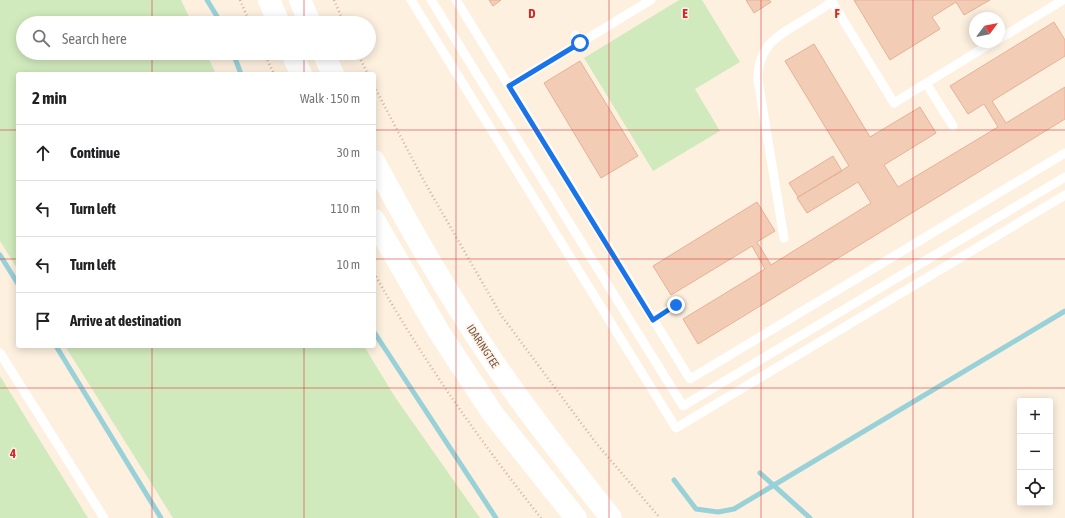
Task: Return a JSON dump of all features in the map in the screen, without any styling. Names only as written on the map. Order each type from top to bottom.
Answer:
[{"type":"main road","points":[[269,0],[276,16]]},
{"type":"main road","points":[[300,0],[307,16]]},
{"type":"main road","points":[[295,60],[300,72]]},
{"type":"main road","points":[[326,60],[332,72]]},
{"type":"main road","name":"IDARINGTEE","points":[[376,165],[419,246],[488,354],[540,428],[611,518]]},
{"type":"main road","points":[[376,223],[439,332],[493,414],[576,518]]},
{"type":"lane","points":[[411,0],[676,428],[1065,195]]},
{"type":"lane","points":[[430,0],[683,406],[1065,177]]},
{"type":"lane","points":[[456,0],[690,379],[1065,153]]},
{"type":"lane","points":[[1005,35],[1063,0]]},
{"type":"lane","points":[[509,86],[645,1]]},
{"type":"lane","points":[[784,238],[758,80],[757,65],[763,50],[772,41],[832,1],[894,103],[983,48]]},
{"type":"lane","points":[[575,35],[580,43]]},
{"type":"lane","points":[[926,83],[953,126]]},
{"type":"lane","points":[[653,320],[676,305]]},
{"type":"lane","points":[[0,353],[104,518]]},
{"type":"path","points":[[240,0],[247,16]]},
{"type":"path","points":[[334,0],[341,16]]},
{"type":"path","points":[[267,60],[273,72]]},
{"type":"path","points":[[361,60],[367,72]]},
{"type":"path","points":[[376,90],[424,181],[501,315],[596,442],[660,518]]},
{"type":"path","points":[[376,276],[402,322],[452,396],[541,518]]},
{"type":"green space","points":[[0,0],[181,0],[189,16],[16,16],[16,60],[209,60],[215,72],[16,72],[16,267],[0,241]]},
{"type":"green space","points":[[679,0],[702,0],[740,62],[695,89],[720,131],[653,171],[584,58]]},
{"type":"green space","points":[[66,348],[365,348],[395,397],[480,518],[173,518]]},
{"type":"green space","points":[[0,376],[88,518],[0,518]]},
{"type":"building","points":[[489,0],[501,0],[493,6]]},
{"type":"building","points":[[746,0],[769,0],[771,2],[754,13]]},
{"type":"building","points":[[854,0],[990,0],[964,15],[956,2],[932,17],[940,29],[890,60]]},
{"type":"building","points":[[1054,22],[1065,40],[1065,56],[992,101],[1006,123],[1065,87],[1065,119],[698,344],[683,319],[765,269],[752,246],[671,295],[653,266],[757,202],[775,231],[757,242],[771,265],[871,203],[858,182],[807,213],[797,198],[849,166],[785,61],[814,44],[870,137],[920,107],[936,133],[884,165],[898,187],[998,127],[984,104],[968,114],[950,86]]},
{"type":"building","points":[[580,61],[638,156],[601,178],[544,83]]},
{"type":"building","points":[[833,156],[842,171],[798,197],[789,183]]},
{"type":"waterway","points":[[207,0],[217,16]]},
{"type":"waterway","points":[[236,60],[240,72]]},
{"type":"waterway","points":[[0,255],[16,281]]},
{"type":"waterway","points":[[674,480],[696,509],[718,512],[734,509],[1065,311]]},
{"type":"waterway","points":[[376,335],[496,518]]},
{"type":"waterway","points":[[57,348],[161,518]]},
{"type":"waterway","points":[[760,473],[810,518]]},
{"type":"route","points":[[580,43],[509,86],[653,320],[676,305]]}]
